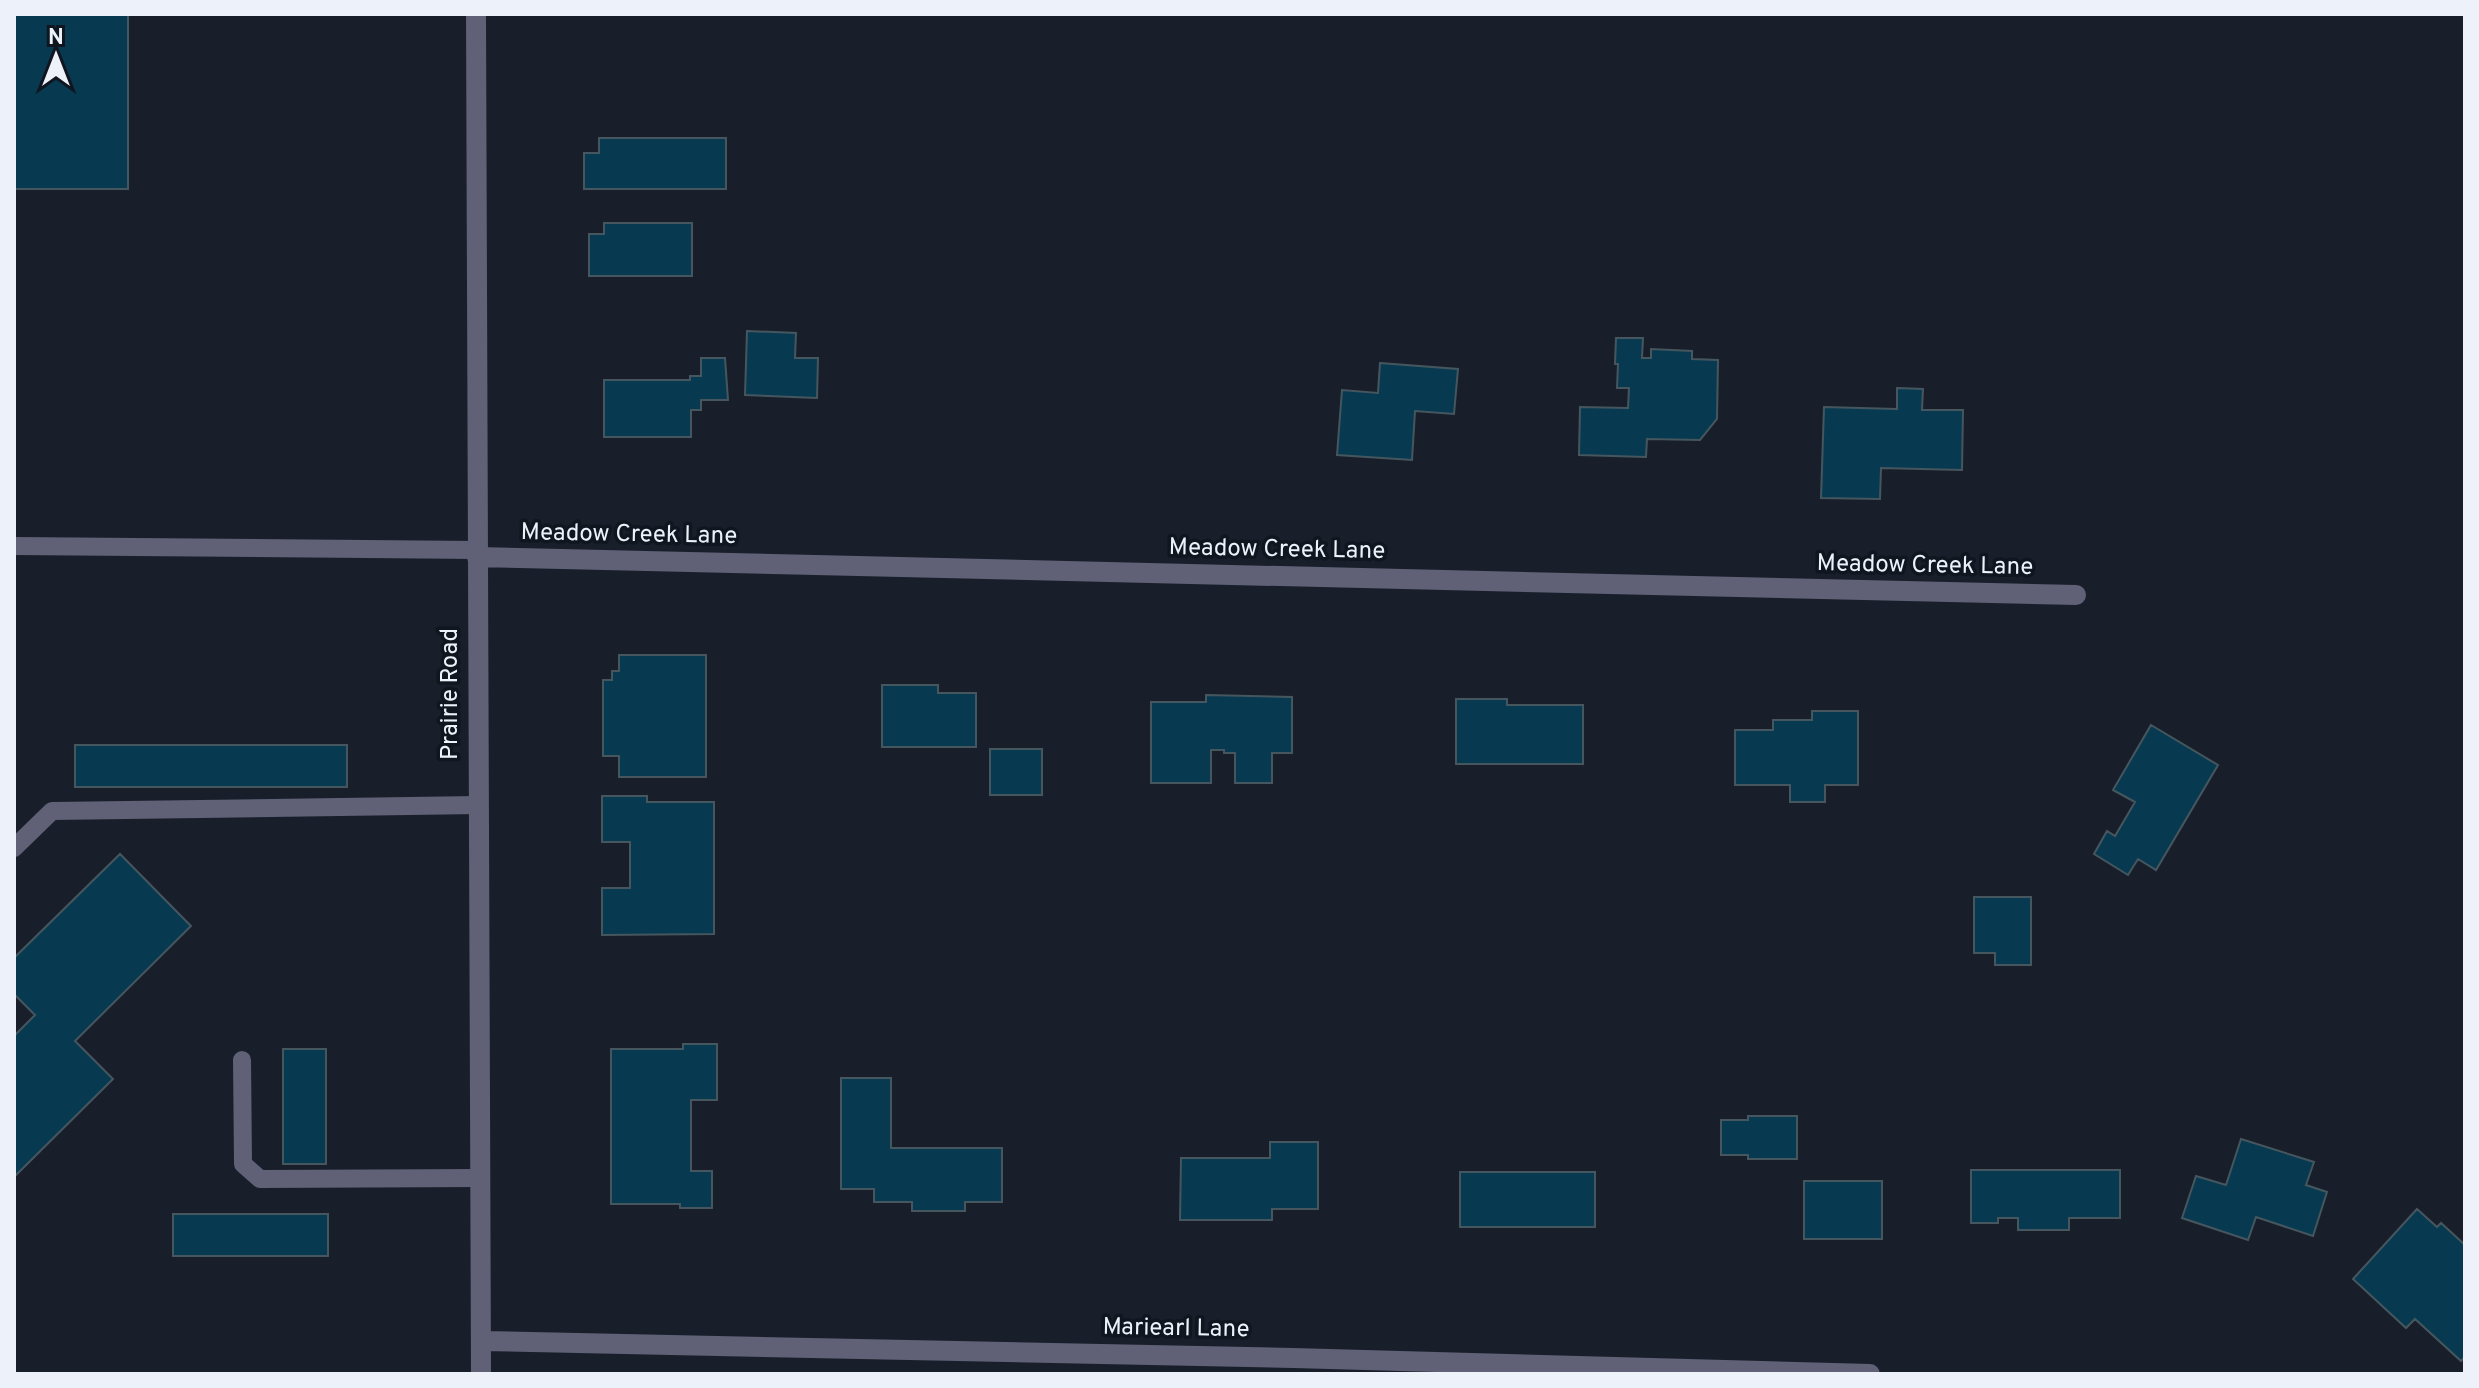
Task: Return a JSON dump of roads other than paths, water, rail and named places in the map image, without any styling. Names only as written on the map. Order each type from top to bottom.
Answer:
[{"type":"street","name":"Prairie Road","points":[[476,14],[481,1374]]},
{"type":"street","name":"Meadow Creek Lane","points":[[477,554],[2076,595]]},
{"type":"street","name":"Mariearl Lane","points":[[481,1341],[1293,1366],[1870,1374]]},
{"type":"lane","points":[[14,546],[477,554]]},
{"type":"lane","points":[[14,848],[52,811],[478,805]]},
{"type":"lane","points":[[242,1060],[243,1164],[260,1179],[480,1178]]}]
